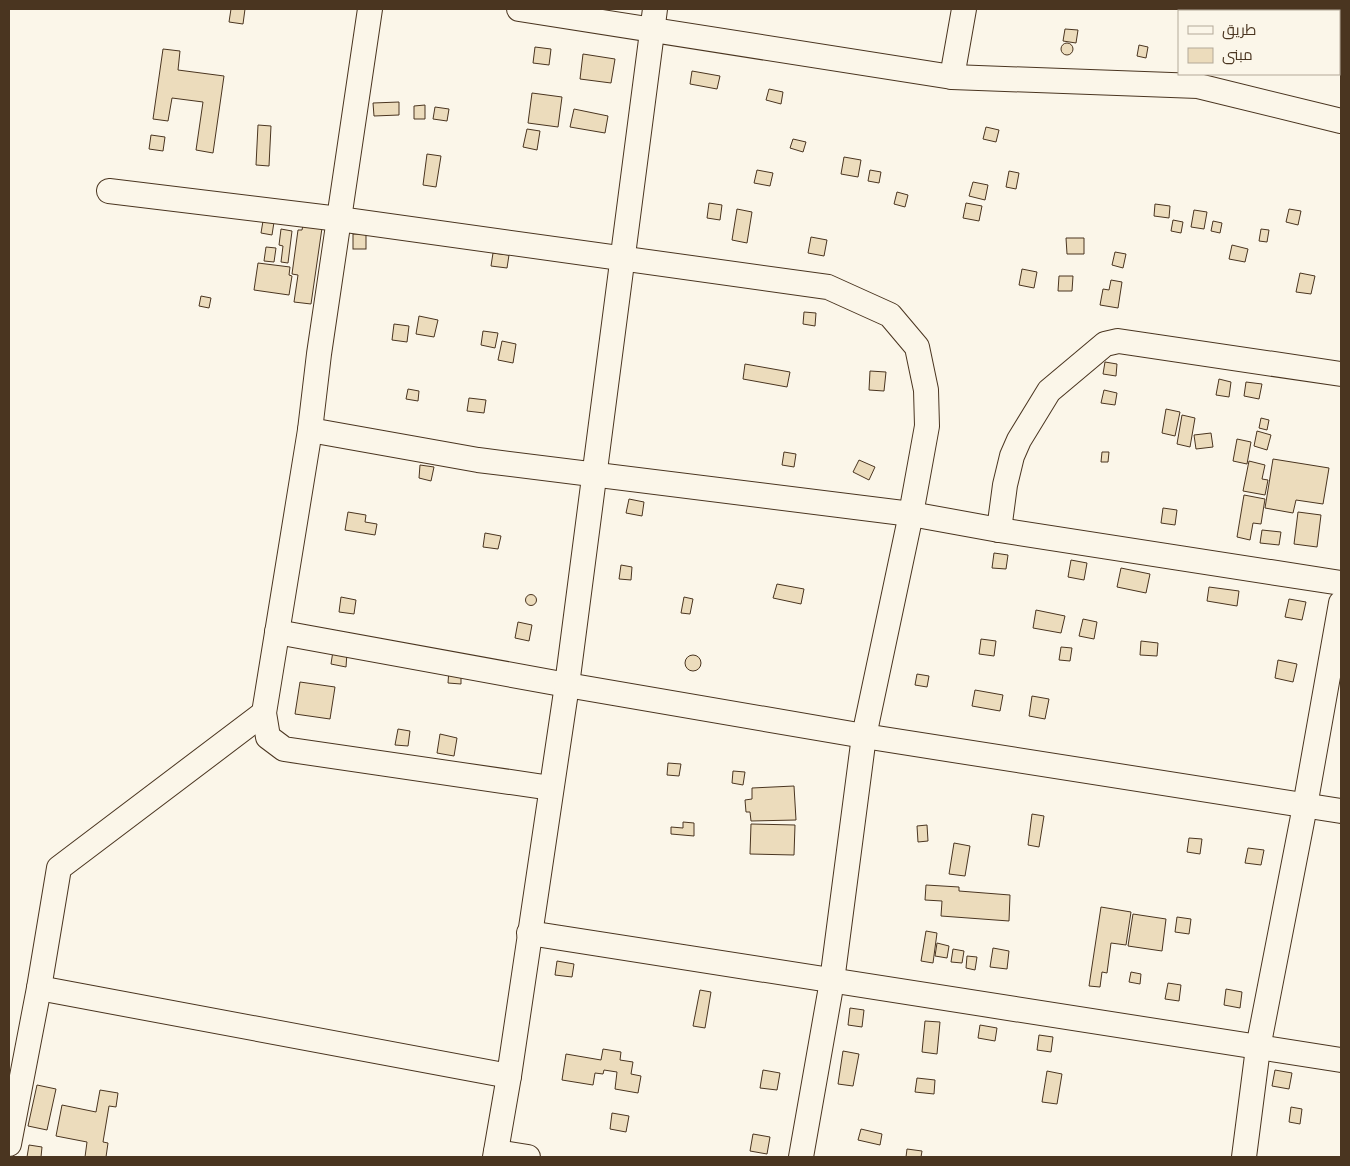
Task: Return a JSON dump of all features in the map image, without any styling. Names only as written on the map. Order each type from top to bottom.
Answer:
[{"type":"street","points":[[370,9],[310,430],[264,712],[268,736],[284,748],[551,788]]},
{"type":"street","points":[[519,9],[653,19],[952,77],[1198,86],[1341,121]]},
{"type":"street","points":[[952,77],[964,9]]},
{"type":"street","points":[[528,1157],[495,1154],[509,1076],[567,685],[653,19]]},
{"type":"street","points":[[108,191],[339,219],[828,287],[890,315],[917,347],[926,390],[926,426],[911,514],[864,736],[832,980],[801,1157]]},
{"type":"street","points":[[999,530],[1004,485],[1012,456],[1019,440],[1048,391],[1105,344],[1118,342],[1341,374]]},
{"type":"street","points":[[310,430],[478,460],[911,514],[999,530],[1341,583]]},
{"type":"street","points":[[1244,1157],[1258,1048],[1305,806],[1341,603]]},
{"type":"street","points":[[277,632],[567,685],[864,736],[1341,811]]},
{"type":"street","points":[[9,1144],[39,988],[59,868],[264,712]]},
{"type":"street","points":[[529,933],[1341,1060]]},
{"type":"street","points":[[39,988],[509,1076]]},
{"type":"building","points":[[231,9],[245,9],[243,24],[229,22]]},
{"type":"building","points":[[1341,9],[1341,40],[1340,10],[1256,10]]},
{"type":"building","points":[[1065,29],[1078,30],[1076,43],[1063,41]]},
{"type":"building","points":[[1065,43],[1069,43],[1073,49],[1069,55],[1065,55],[1061,51],[1061,47]]},
{"type":"building","points":[[1139,45],[1148,47],[1146,58],[1137,56]]},
{"type":"building","points":[[535,47],[551,49],[549,65],[533,63]]},
{"type":"building","points":[[163,49],[180,51],[178,70],[224,76],[213,153],[196,150],[203,102],[172,98],[168,121],[153,119]]},
{"type":"building","points":[[583,54],[615,59],[611,83],[580,79]]},
{"type":"building","points":[[692,71],[720,76],[717,89],[690,84]]},
{"type":"building","points":[[769,89],[783,92],[781,104],[766,100]]},
{"type":"building","points":[[532,93],[562,97],[558,127],[528,123]]},
{"type":"building","points":[[399,102],[399,115],[374,116],[373,103]]},
{"type":"building","points":[[425,105],[425,119],[414,119],[414,106]]},
{"type":"building","points":[[435,107],[449,109],[447,121],[433,119]]},
{"type":"building","points":[[574,109],[608,116],[605,133],[570,127]]},
{"type":"building","points":[[258,125],[271,126],[269,166],[256,165]]},
{"type":"building","points":[[986,127],[999,130],[996,142],[983,139]]},
{"type":"building","points":[[527,129],[540,131],[537,150],[523,147]]},
{"type":"building","points":[[151,135],[165,137],[163,151],[149,149]]},
{"type":"building","points":[[793,139],[806,142],[803,152],[790,148]]},
{"type":"building","points":[[427,154],[441,156],[436,187],[423,185]]},
{"type":"building","points":[[844,157],[861,160],[858,177],[841,174]]},
{"type":"building","points":[[757,170],[773,173],[770,186],[754,183]]},
{"type":"building","points":[[870,170],[881,172],[879,183],[868,181]]},
{"type":"building","points":[[1009,171],[1019,173],[1016,189],[1006,187]]},
{"type":"building","points":[[973,182],[988,185],[985,200],[969,196]]},
{"type":"building","points":[[897,192],[908,195],[905,207],[894,204]]},
{"type":"building","points":[[709,203],[722,205],[720,220],[707,218]]},
{"type":"building","points":[[966,203],[982,206],[979,221],[963,218]]},
{"type":"building","points":[[1155,204],[1170,206],[1169,218],[1154,216]]},
{"type":"building","points":[[737,209],[752,212],[747,243],[732,240]]},
{"type":"building","points":[[1289,209],[1301,211],[1298,225],[1286,222]]},
{"type":"building","points":[[1194,210],[1207,212],[1204,229],[1191,227]]},
{"type":"building","points":[[1173,220],[1183,222],[1181,233],[1171,231]]},
{"type":"building","points":[[263,221],[274,222],[272,235],[261,233]]},
{"type":"building","points":[[1213,221],[1222,223],[1220,233],[1211,231]]},
{"type":"building","points":[[303,225],[322,228],[311,304],[294,302],[298,275],[292,274],[298,230],[302,230]]},
{"type":"building","points":[[281,229],[292,231],[288,263],[281,262],[283,246],[279,245]]},
{"type":"building","points":[[1261,229],[1269,230],[1267,242],[1259,241]]},
{"type":"building","points":[[353,234],[366,234],[366,249],[353,249]]},
{"type":"building","points":[[811,237],[827,240],[824,256],[808,253]]},
{"type":"building","points":[[1066,238],[1084,238],[1084,254],[1067,254]]},
{"type":"building","points":[[1232,245],[1248,249],[1245,262],[1229,259]]},
{"type":"building","points":[[266,247],[276,248],[274,262],[264,261]]},
{"type":"building","points":[[1115,252],[1126,254],[1123,268],[1112,265]]},
{"type":"building","points":[[493,253],[509,255],[507,268],[491,266]]},
{"type":"building","points":[[258,263],[290,267],[289,275],[292,276],[289,295],[254,290]]},
{"type":"building","points":[[1022,269],[1037,272],[1034,288],[1019,285]]},
{"type":"building","points":[[1300,273],[1315,276],[1311,294],[1296,292]]},
{"type":"building","points":[[1059,276],[1073,276],[1072,291],[1058,291]]},
{"type":"building","points":[[1111,280],[1122,282],[1118,308],[1100,305],[1103,289],[1109,290]]},
{"type":"building","points":[[201,296],[211,298],[209,308],[199,306]]},
{"type":"building","points":[[804,312],[816,313],[815,326],[803,324]]},
{"type":"building","points":[[419,316],[438,320],[434,337],[416,334]]},
{"type":"building","points":[[394,324],[409,326],[407,342],[392,340]]},
{"type":"building","points":[[483,331],[498,333],[495,348],[481,345]]},
{"type":"building","points":[[502,341],[516,344],[513,363],[498,360]]},
{"type":"building","points":[[1105,362],[1117,364],[1116,376],[1103,374]]},
{"type":"building","points":[[745,364],[790,372],[787,387],[743,379]]},
{"type":"building","points":[[870,371],[886,372],[884,391],[869,390]]},
{"type":"building","points":[[1219,379],[1231,382],[1229,397],[1216,395]]},
{"type":"building","points":[[1246,382],[1262,384],[1259,399],[1244,396]]},
{"type":"building","points":[[408,389],[419,391],[418,401],[406,399]]},
{"type":"building","points":[[1104,390],[1117,393],[1115,405],[1101,403]]},
{"type":"building","points":[[469,398],[486,400],[484,413],[467,411]]},
{"type":"building","points":[[1166,409],[1180,412],[1175,436],[1162,433]]},
{"type":"building","points":[[1182,415],[1195,418],[1190,447],[1177,444]]},
{"type":"building","points":[[1261,418],[1269,420],[1267,430],[1259,428]]},
{"type":"building","points":[[1257,431],[1271,435],[1267,450],[1254,446]]},
{"type":"building","points":[[1211,433],[1213,447],[1196,449],[1194,435]]},
{"type":"building","points":[[1237,439],[1251,442],[1247,464],[1233,461]]},
{"type":"building","points":[[784,452],[796,454],[794,467],[782,465]]},
{"type":"building","points":[[1102,452],[1109,452],[1108,462],[1101,462]]},
{"type":"building","points":[[1273,459],[1329,468],[1323,504],[1296,500],[1293,513],[1265,508]]},
{"type":"building","points":[[859,460],[875,467],[869,480],[853,472]]},
{"type":"building","points":[[1249,461],[1265,465],[1262,479],[1268,480],[1265,495],[1243,491]]},
{"type":"building","points":[[420,465],[434,467],[431,481],[419,478]]},
{"type":"building","points":[[1244,495],[1265,499],[1261,524],[1253,523],[1250,540],[1237,537]]},
{"type":"building","points":[[629,499],[644,502],[642,516],[626,513]]},
{"type":"building","points":[[1163,508],[1177,510],[1175,525],[1161,523]]},
{"type":"building","points":[[348,512],[366,515],[365,522],[377,524],[375,535],[345,530]]},
{"type":"building","points":[[1298,512],[1321,515],[1317,547],[1294,544]]},
{"type":"building","points":[[1262,530],[1281,532],[1279,545],[1260,543]]},
{"type":"building","points":[[485,533],[501,536],[498,549],[483,547]]},
{"type":"building","points":[[994,553],[1008,555],[1006,569],[992,568]]},
{"type":"building","points":[[1071,560],[1087,563],[1084,580],[1068,577]]},
{"type":"building","points":[[621,565],[632,567],[631,580],[619,579]]},
{"type":"building","points":[[1121,568],[1150,574],[1146,593],[1117,587]]},
{"type":"building","points":[[777,584],[804,589],[801,604],[773,598]]},
{"type":"building","points":[[1209,587],[1239,591],[1237,606],[1207,601]]},
{"type":"building","points":[[531,594],[537,600],[531,606],[525,600]]},
{"type":"building","points":[[341,597],[356,600],[354,614],[339,612]]},
{"type":"building","points":[[684,597],[693,599],[690,614],[681,613]]},
{"type":"building","points":[[1289,599],[1306,602],[1302,620],[1285,617]]},
{"type":"building","points":[[1036,610],[1065,616],[1061,633],[1033,628]]},
{"type":"building","points":[[1083,619],[1097,622],[1094,639],[1079,636]]},
{"type":"building","points":[[518,622],[532,625],[529,641],[515,638]]},
{"type":"building","points":[[981,639],[996,641],[994,656],[979,654]]},
{"type":"building","points":[[1141,641],[1158,643],[1157,656],[1140,655]]},
{"type":"building","points":[[1061,647],[1072,648],[1070,661],[1059,660]]},
{"type":"building","points":[[333,651],[347,653],[346,667],[331,664]]},
{"type":"building","points":[[693,655],[699,657],[701,663],[699,669],[693,671],[687,669],[685,663],[687,657]]},
{"type":"building","points":[[1278,660],[1297,664],[1293,682],[1275,678]]},
{"type":"building","points":[[449,669],[461,670],[461,684],[448,683]]},
{"type":"building","points":[[917,674],[929,676],[927,687],[915,685]]},
{"type":"building","points":[[300,682],[335,687],[330,719],[295,714]]},
{"type":"building","points":[[975,690],[1003,695],[1000,711],[972,706]]},
{"type":"building","points":[[1032,696],[1049,699],[1045,719],[1029,716]]},
{"type":"building","points":[[398,729],[410,731],[408,746],[395,745]]},
{"type":"building","points":[[440,734],[457,738],[454,756],[437,753]]},
{"type":"building","points":[[668,763],[681,764],[679,776],[667,775]]},
{"type":"building","points":[[733,771],[745,772],[743,785],[732,783]]},
{"type":"building","points":[[794,786],[796,820],[751,821],[750,812],[746,812],[745,800],[752,799],[752,788]]},
{"type":"building","points":[[1032,814],[1044,816],[1039,847],[1028,845]]},
{"type":"building","points":[[683,822],[694,823],[694,836],[671,834],[671,827],[683,828]]},
{"type":"building","points":[[751,824],[795,825],[794,855],[750,854]]},
{"type":"building","points":[[927,825],[928,841],[918,842],[917,826]]},
{"type":"building","points":[[1189,838],[1202,839],[1200,854],[1187,852]]},
{"type":"building","points":[[954,843],[970,846],[965,876],[949,874]]},
{"type":"building","points":[[1248,848],[1264,850],[1261,865],[1245,863]]},
{"type":"building","points":[[926,885],[959,887],[959,891],[1010,895],[1009,921],[941,916],[942,901],[925,900]]},
{"type":"building","points":[[1101,907],[1131,912],[1126,945],[1111,943],[1107,973],[1102,972],[1100,987],[1089,986]]},
{"type":"building","points":[[1133,914],[1166,919],[1162,951],[1128,946]]},
{"type":"building","points":[[1177,917],[1191,919],[1189,934],[1175,932]]},
{"type":"building","points":[[926,931],[937,933],[933,963],[921,961]]},
{"type":"building","points":[[937,943],[949,946],[947,958],[935,956]]},
{"type":"building","points":[[993,948],[1009,951],[1007,969],[990,967]]},
{"type":"building","points":[[953,949],[964,951],[962,963],[951,962]]},
{"type":"building","points":[[967,956],[977,957],[975,970],[966,968]]},
{"type":"building","points":[[557,961],[574,964],[572,977],[555,975]]},
{"type":"building","points":[[1131,972],[1141,974],[1140,984],[1129,982]]},
{"type":"building","points":[[1168,983],[1181,985],[1179,1001],[1165,999]]},
{"type":"building","points":[[1226,989],[1242,992],[1240,1008],[1224,1005]]},
{"type":"building","points":[[700,990],[711,992],[705,1028],[693,1026]]},
{"type":"building","points":[[850,1008],[864,1010],[862,1027],[848,1025]]},
{"type":"building","points":[[925,1021],[940,1022],[937,1054],[922,1052]]},
{"type":"building","points":[[980,1025],[997,1028],[995,1041],[978,1038]]},
{"type":"building","points":[[1039,1035],[1053,1037],[1051,1052],[1037,1050]]},
{"type":"building","points":[[603,1049],[621,1052],[620,1060],[633,1062],[631,1074],[641,1076],[638,1093],[615,1089],[617,1072],[604,1070],[603,1074],[595,1073],[593,1085],[562,1080],[566,1054],[601,1060]]},
{"type":"building","points":[[843,1051],[859,1054],[853,1086],[838,1084]]},
{"type":"building","points":[[763,1070],[780,1073],[777,1090],[760,1088]]},
{"type":"building","points":[[1275,1070],[1292,1073],[1289,1089],[1272,1086]]},
{"type":"building","points":[[1047,1071],[1062,1074],[1057,1104],[1042,1102]]},
{"type":"building","points":[[917,1078],[935,1080],[934,1094],[915,1092]]},
{"type":"building","points":[[37,1085],[56,1089],[47,1130],[28,1126]]},
{"type":"building","points":[[100,1090],[118,1093],[116,1107],[109,1106],[103,1142],[108,1143],[106,1157],[85,1157],[87,1142],[56,1136],[62,1105],[96,1112]]},
{"type":"building","points":[[1291,1107],[1302,1109],[1300,1124],[1289,1122]]},
{"type":"building","points":[[612,1113],[629,1116],[626,1132],[610,1129]]},
{"type":"building","points":[[861,1129],[882,1134],[880,1145],[858,1140]]},
{"type":"building","points":[[753,1134],[770,1137],[767,1154],[750,1151]]},
{"type":"building","points":[[29,1145],[42,1147],[41,1157],[27,1157]]},
{"type":"building","points":[[907,1149],[922,1151],[921,1157],[906,1157]]}]
